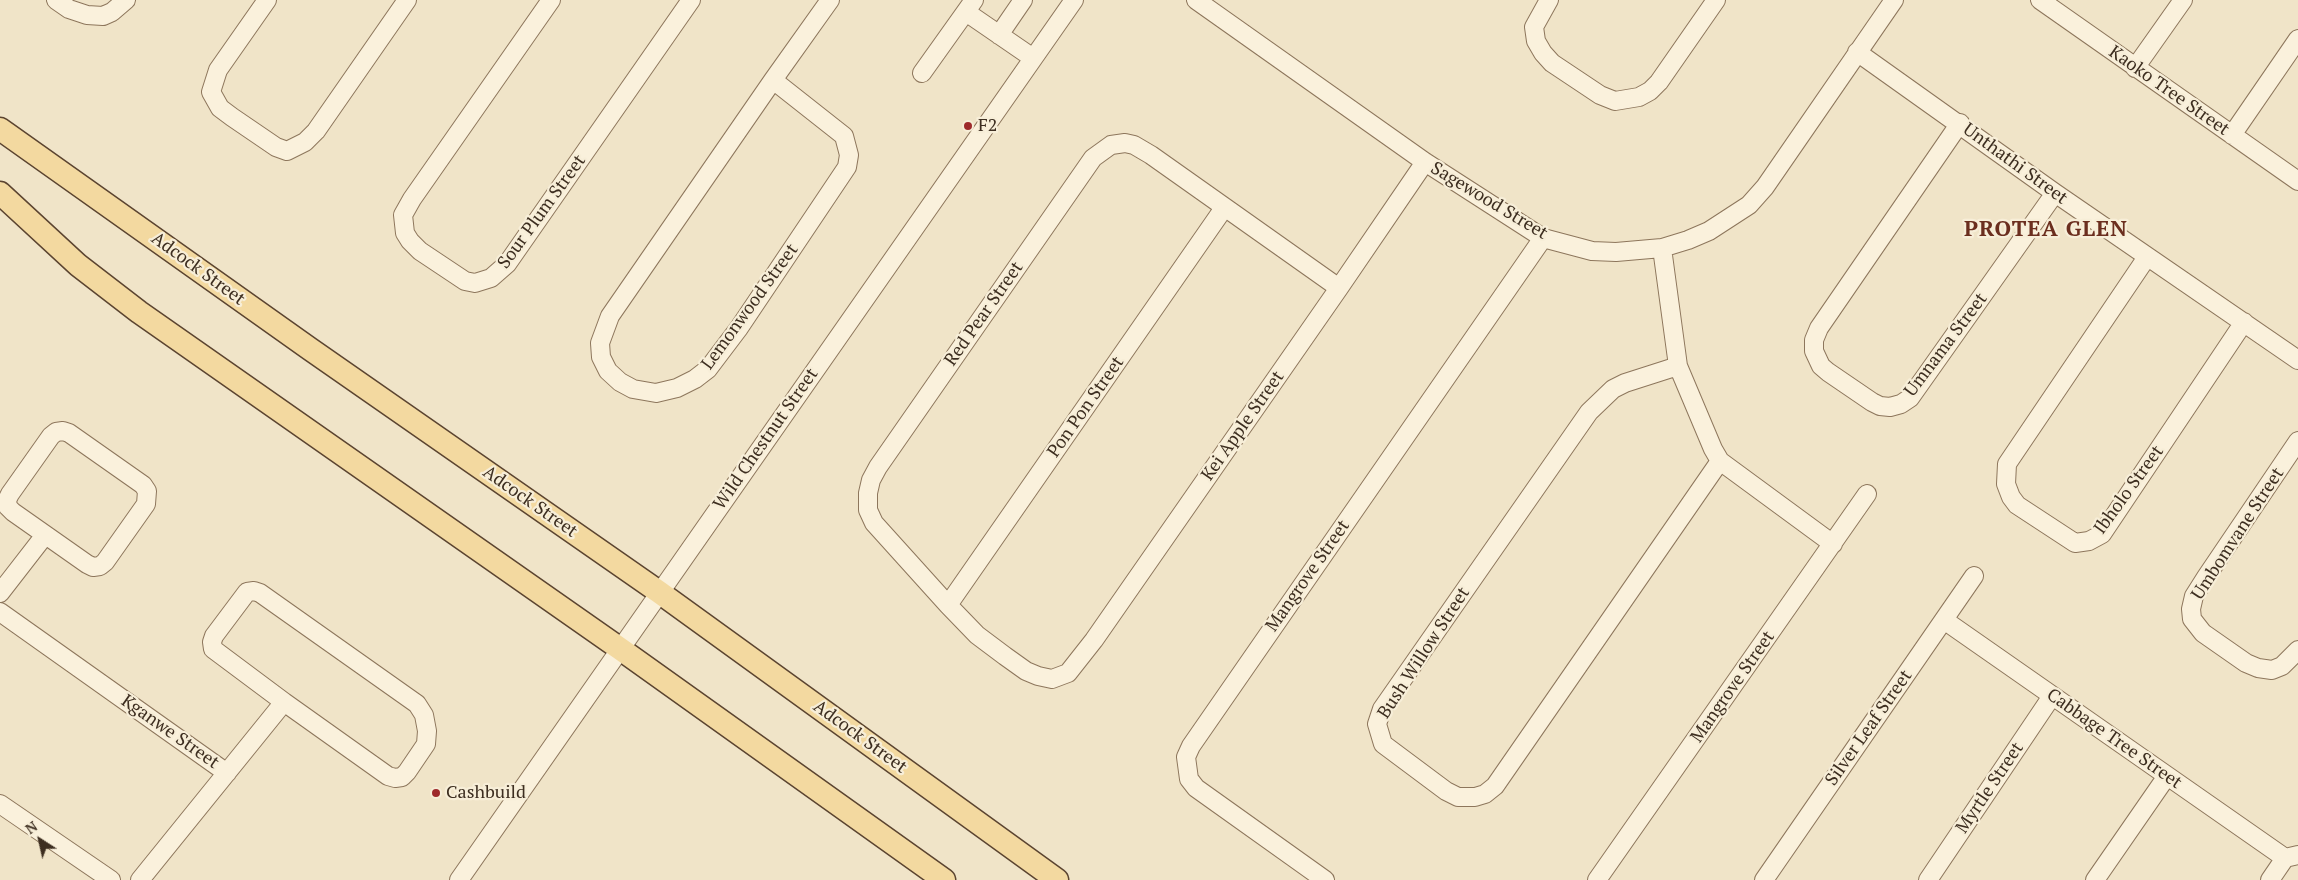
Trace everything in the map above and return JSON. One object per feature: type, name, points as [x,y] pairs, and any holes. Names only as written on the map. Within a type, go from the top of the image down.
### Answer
[{"type":"main road","name":"Adcock Street","points":[[0,129],[310,350],[659,592],[1057,880]]},
{"type":"main road","points":[[0,193],[78,265],[139,312],[619,648],[944,880]]},
{"type":"street","points":[[56,0],[69,9],[87,15],[103,16],[112,12],[126,0]]},
{"type":"street","points":[[267,0],[218,70],[211,92],[220,108],[276,147],[287,150],[295,148],[316,131],[407,0]]},
{"type":"street","name":"Sour Plum Street","points":[[551,0],[412,199],[403,215],[402,224],[410,241],[420,251],[465,281],[475,283],[491,278],[507,264],[691,0]]},
{"type":"street","name":"Lemonwood Street","points":[[773,80],[844,136],[849,155],[847,167],[739,328],[708,369],[695,380],[677,388],[656,393],[633,389],[620,382],[608,371],[601,357],[600,343],[610,316],[773,80],[830,0]]},
{"type":"street","points":[[999,35],[1024,0]]},
{"type":"street","name":"Wild Chestnut Street","points":[[459,880],[619,648],[1074,0]]},
{"type":"street","points":[[1549,0],[1538,16],[1534,27],[1536,40],[1543,54],[1552,63],[1600,95],[1615,101],[1639,97],[1650,91],[1659,82],[1716,0]]},
{"type":"street","name":"Sagewood Street","points":[[1198,1],[1425,162],[1543,238],[1592,251],[1616,252],[1662,248],[1709,231],[1749,205],[1765,188],[1894,0]]},
{"type":"street","name":"Kaoko Tree Street","points":[[2040,0],[2298,181]]},
{"type":"street","points":[[2135,68],[2183,0]]},
{"type":"street","points":[[922,74],[970,6],[999,35],[1033,58]]},
{"type":"street","points":[[2232,135],[2298,39]]},
{"type":"street","name":"Unthathi Street","points":[[1857,52],[1960,123],[2055,193],[2298,360]]},
{"type":"street","name":"Umnama Street","points":[[1960,123],[1819,328],[1814,340],[1814,351],[1821,366],[1828,372],[1880,406],[1890,407],[1901,404],[1910,398],[2055,193]]},
{"type":"street","name":"Red Pear Street","points":[[1052,679],[1026,671],[977,635],[891,543],[874,523],[868,510],[871,480],[889,450],[1093,158],[1100,151],[1111,145],[1125,143],[1134,145],[1339,288]]},
{"type":"street","name":"Kei Apple Street","points":[[1052,679],[1062,676],[1072,669],[1094,640],[1425,162]]},
{"type":"street","name":"Pon Pon Street","points":[[948,605],[1224,208]]},
{"type":"street","name":"Mangrove Street","points":[[1325,880],[1196,788],[1188,779],[1186,757],[1191,746],[1543,238]]},
{"type":"street","points":[[1662,248],[1678,366],[1702,427],[1720,461],[1833,544]]},
{"type":"street","name":"Ibholo Street","points":[[2147,257],[2007,464],[2006,484],[2011,497],[2017,505],[2074,542],[2089,541],[2102,534],[2244,322]]},
{"type":"street","name":"Bush Willow Street","points":[[1678,366],[1625,383],[1613,389],[1589,412],[1382,709],[1377,724],[1383,744],[1431,780],[1458,797],[1475,797],[1485,794],[1495,786],[1720,461]]},
{"type":"street","points":[[63,431],[69,433],[148,491],[146,504],[105,562],[100,566],[93,567],[87,564],[45,535],[12,512],[8,507],[7,500],[51,436],[56,432],[63,431]]},
{"type":"street","name":"Umbomvane Street","points":[[2298,441],[2206,576],[2194,596],[2191,609],[2192,619],[2204,633],[2246,663],[2258,668],[2272,670],[2282,666],[2298,650]]},
{"type":"street","name":"Mangrove Street","points":[[1597,880],[1868,494]]},
{"type":"street","points":[[0,594],[45,535]]},
{"type":"street","name":"Silver Leaf Street","points":[[1764,880],[1974,576]]},
{"type":"street","points":[[254,591],[260,593],[417,704],[424,715],[427,731],[426,744],[402,777],[388,776],[284,702],[217,654],[213,649],[212,642],[214,636],[247,592],[254,591]]},
{"type":"street","name":"Kganwe Street","points":[[0,612],[227,773],[140,880]]},
{"type":"street","name":"Cabbage Tree Street","points":[[1944,620],[2167,776],[2291,856]]},
{"type":"street","name":"Myrtle Street","points":[[1928,880],[2052,696]]},
{"type":"street","points":[[227,773],[284,702]]},
{"type":"street","points":[[2095,880],[2167,776]]},
{"type":"street","points":[[3,812],[111,880]]},
{"type":"street","points":[[2270,880],[2291,856]]},
{"type":"place","name":"F2","points":[[968,126]]},
{"type":"place","name":"Cashbuild","points":[[436,793]]},
{"type":"district","name":"PROTEA GLEN","points":[[2046,230]]}]
